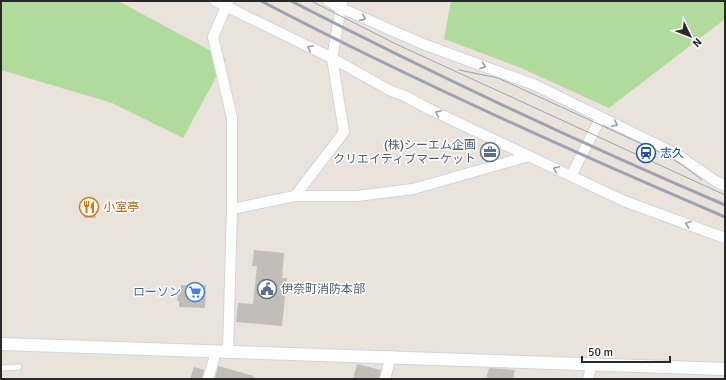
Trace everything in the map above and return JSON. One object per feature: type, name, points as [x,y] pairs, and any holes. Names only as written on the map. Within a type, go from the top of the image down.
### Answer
[{"type":"street","points":[[215,1],[227,4],[332,58],[391,91],[624,201],[725,238]]},
{"type":"street","points":[[328,1],[342,5],[423,44],[535,85],[678,155],[725,186]]},
{"type":"street","points":[[208,379],[222,352],[232,209],[232,118],[213,37],[227,4]]},
{"type":"street","points":[[295,196],[344,132],[332,58],[342,5]]},
{"type":"street","points":[[571,176],[600,117]]},
{"type":"street","points":[[232,209],[295,196],[357,196],[413,189],[529,156]]},
{"type":"street","points":[[1,344],[391,356],[725,369]]},
{"type":"street","points":[[385,379],[391,356]]},
{"type":"street","points":[[588,379],[592,364]]},
{"type":"lane","points":[[1,368],[19,367]]},
{"type":"green space","points":[[1,1],[118,1],[226,59],[183,138],[112,103],[1,70]]},
{"type":"green space","points":[[451,1],[725,1],[725,19],[609,108],[521,68],[444,39]]},
{"type":"building","points":[[485,142],[493,147],[497,158],[487,161]]},
{"type":"building","points":[[85,203],[95,203],[96,218],[84,218]]},
{"type":"building","points":[[254,250],[284,253],[282,278],[287,278],[282,326],[236,322],[238,303],[253,304],[257,266],[252,266]]},
{"type":"building","points":[[181,285],[206,285],[205,308],[179,307],[179,301],[177,301],[178,291],[181,291]]},
{"type":"building","points":[[357,364],[381,370],[379,379],[353,379]]},
{"type":"building","points":[[218,366],[254,376],[253,379],[215,379]]},
{"type":"building","points":[[194,367],[204,370],[202,379],[190,379]]},
{"type":"building","points":[[489,368],[515,370],[513,379],[486,379]]},
{"type":"tram line","points":[[311,1],[398,45],[725,195]]},
{"type":"tram line","points":[[459,70],[498,78],[666,155],[702,180]]},
{"type":"railway","points":[[261,1],[375,59],[491,114],[725,217]]},
{"type":"railway","points":[[291,1],[506,107],[725,205]]},
{"type":"place","name":"(株)シーエム企画 クリエイティブマーケット","points":[[490,152]]},
{"type":"place","name":"志久","points":[[646,153]]},
{"type":"place","name":"小室亭","points":[[89,207]]},
{"type":"place","name":"伊奈町消防本部","points":[[267,289]]},
{"type":"place","name":"ローソン","points":[[195,292]]}]
